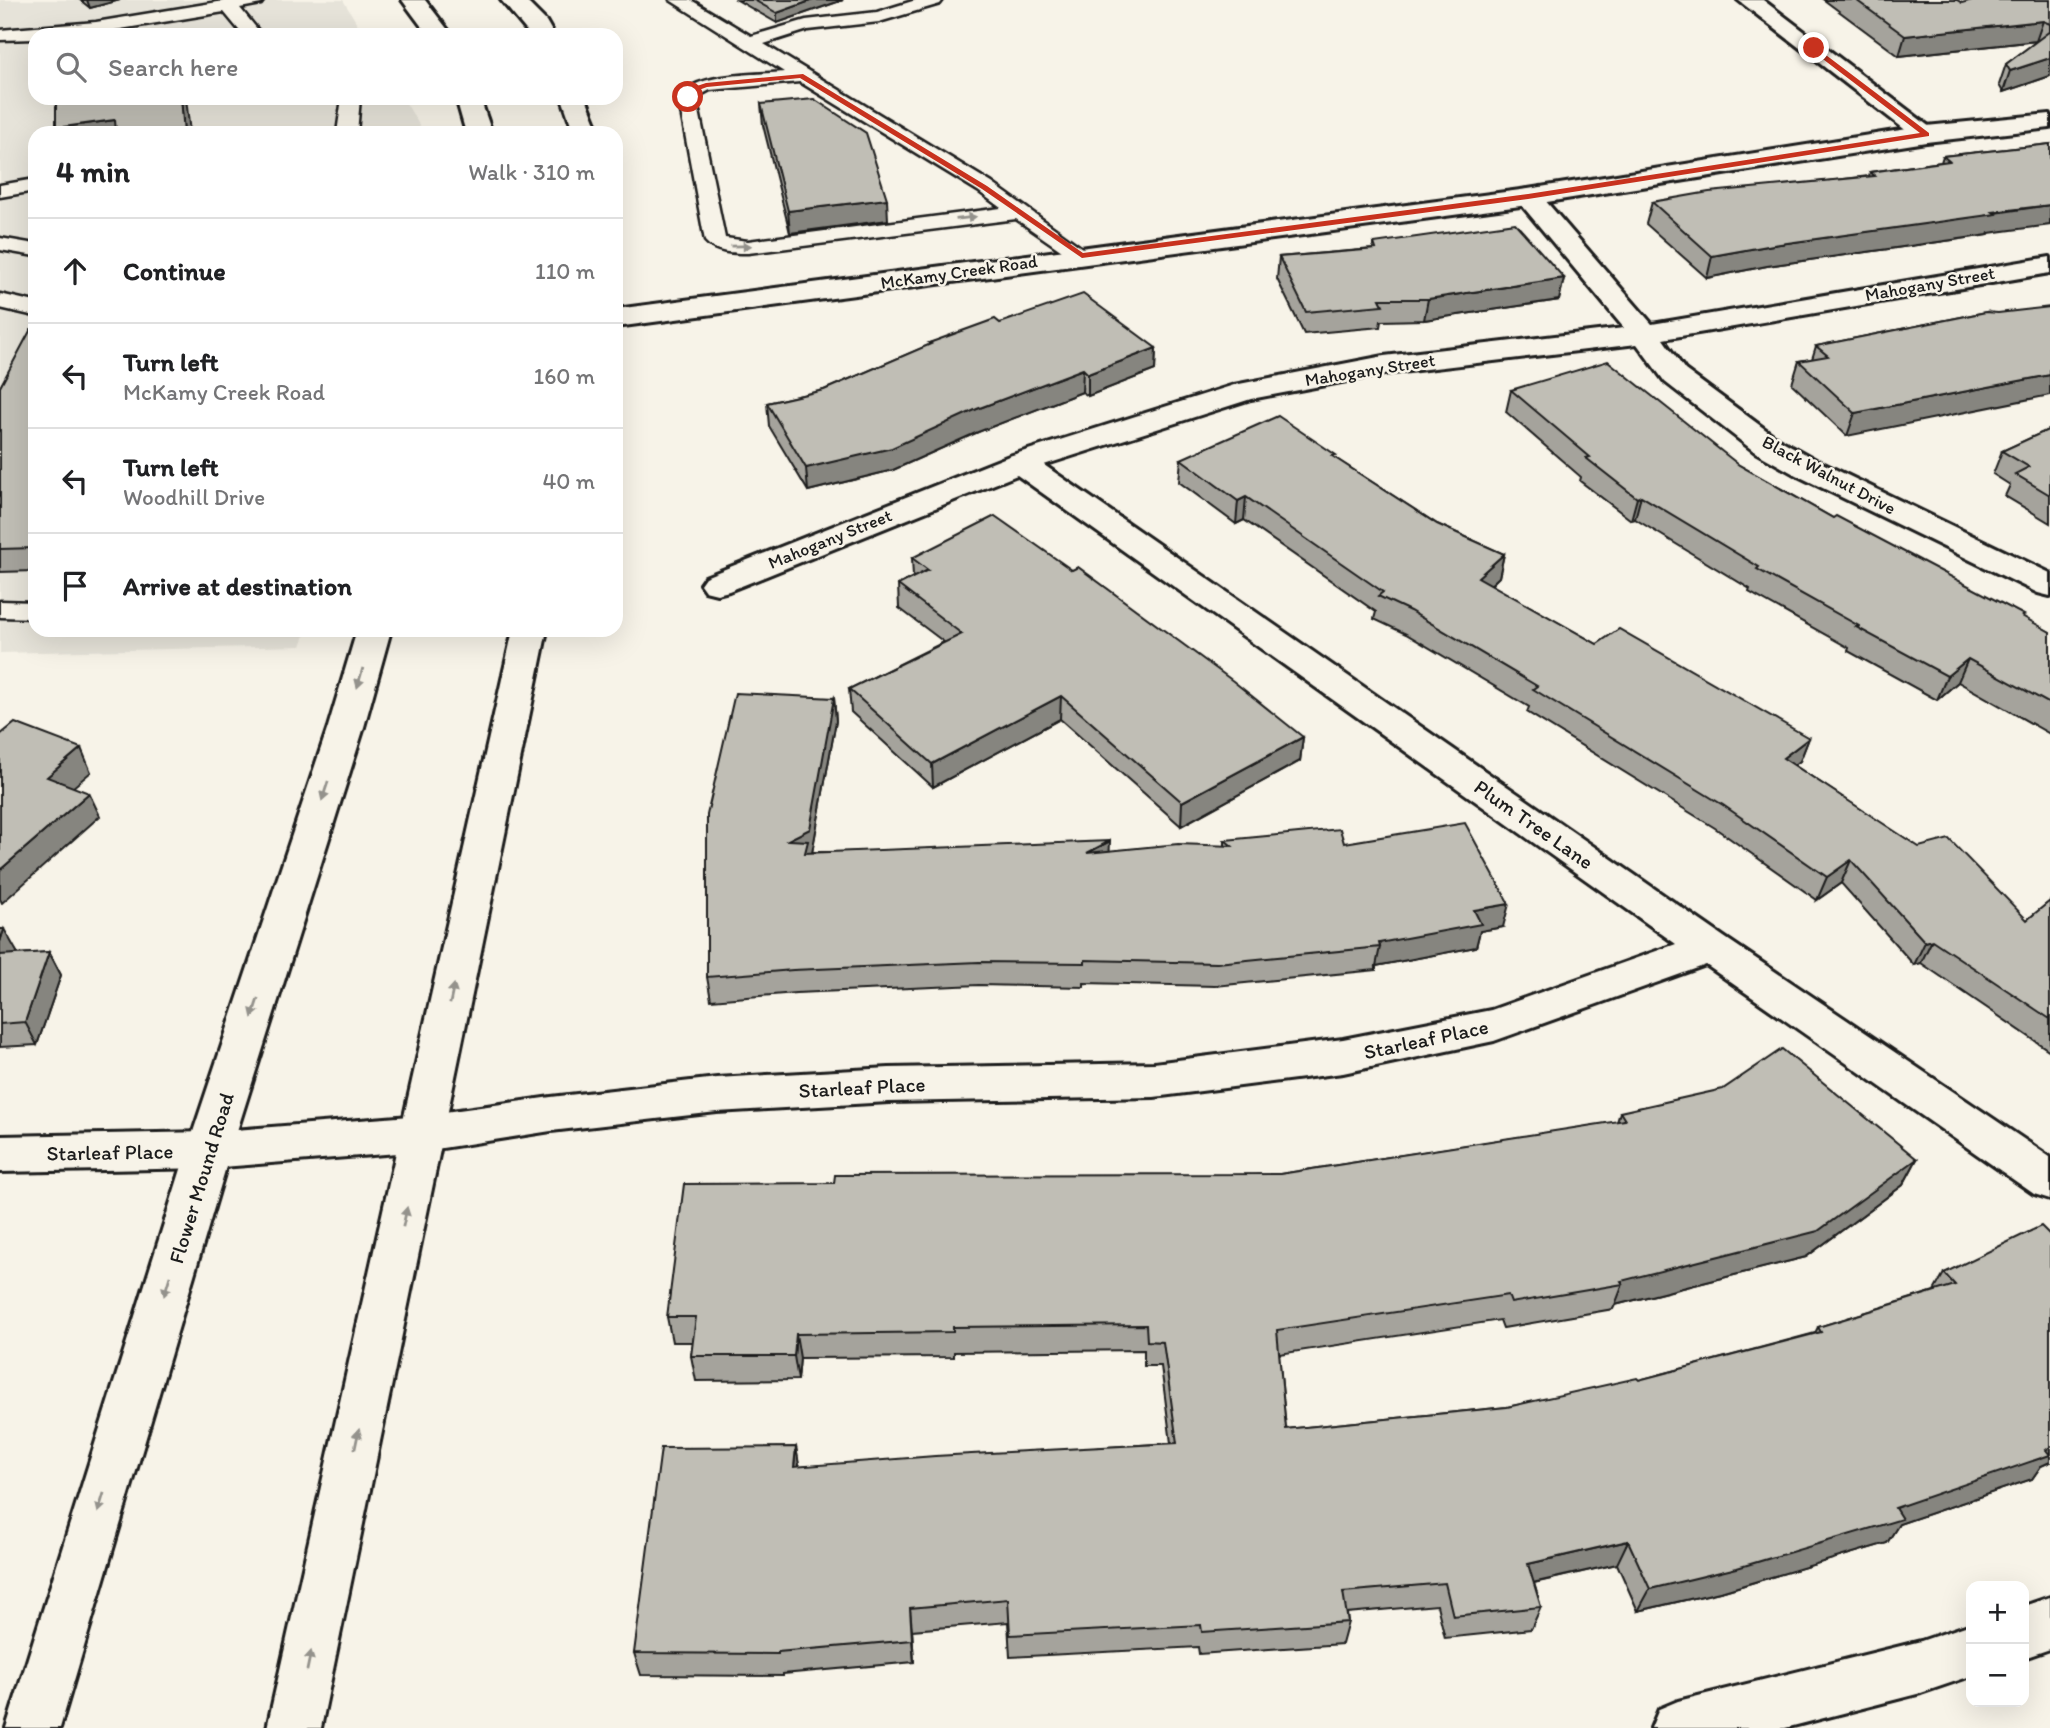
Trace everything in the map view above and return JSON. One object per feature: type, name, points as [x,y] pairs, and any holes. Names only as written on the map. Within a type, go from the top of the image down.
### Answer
[{"type":"street","points":[[413,0],[435,28]]},
{"type":"street","points":[[512,0],[539,28]]},
{"type":"street","points":[[1749,0],[1926,134]]},
{"type":"street","points":[[470,105],[477,126]]},
{"type":"street","points":[[578,105],[586,126]]},
{"type":"street","name":"McKamy Creek Road","points":[[623,317],[1528,197],[1926,134],[2050,121]]},
{"type":"street","name":"Black Walnut Drive","points":[[1528,197],[1646,334],[1675,376],[1766,445],[1807,468],[2050,586]]},
{"type":"street","name":"Mahogany Street","points":[[717,584],[1020,463],[1245,391],[1384,365],[1646,334],[1960,278],[2050,265]]},
{"type":"street","name":"Plum Tree Lane","points":[[1020,463],[1710,948],[2050,1181]]},
{"type":"street","name":"Flower Mound Road","points":[[33,1728],[209,1150],[341,740],[371,637]]},
{"type":"street","points":[[294,1728],[529,637]]},
{"type":"street","name":"Starleaf Place","points":[[0,1154],[209,1150],[423,1133],[551,1114],[717,1095],[889,1085],[1154,1080],[1343,1056],[1494,1025],[1710,948]]},
{"type":"street","points":[[2029,1630],[2050,1623]]},
{"type":"street","points":[[1678,1728],[1921,1667],[1966,1652]]},
{"type":"lane","points":[[80,28],[255,0]]},
{"type":"lane","points":[[679,0],[985,187],[1082,256]]},
{"type":"lane","points":[[843,0],[879,17]]},
{"type":"lane","points":[[749,43],[800,21],[879,17],[934,0]]},
{"type":"lane","points":[[228,6],[247,28]]},
{"type":"lane","points":[[0,35],[28,33]]},
{"type":"lane","points":[[801,76],[706,85],[690,93],[688,101],[715,242],[730,247],[748,247],[1019,212]]},
{"type":"lane","points":[[347,126],[350,105]]},
{"type":"lane","points":[[0,191],[28,186]]},
{"type":"lane","points":[[0,244],[28,249]]},
{"type":"lane","points":[[2,305],[28,308]]},
{"type":"lane","points":[[0,609],[28,610]]},
{"type":"shaded area","points":[[0,0],[343,0],[360,28],[28,28],[28,105],[407,105],[420,126],[28,126],[28,637],[304,637],[301,646],[0,653]]},
{"type":"building","points":[[754,0],[813,0],[777,13]]},
{"type":"building","points":[[1856,0],[1957,0],[1962,3],[1972,0],[2050,0],[2050,24],[2043,21],[1905,36]]},
{"type":"building","points":[[2050,31],[2050,58],[2010,71],[2006,64]]},
{"type":"building","points":[[814,99],[866,133],[887,199],[788,211],[761,104]]},
{"type":"building","points":[[56,105],[182,105],[183,126],[115,126],[115,120],[56,126]]},
{"type":"building","points":[[2050,144],[2050,205],[1712,256],[1652,202],[1709,192],[1875,176],[1870,172],[1949,161],[1943,156]]},
{"type":"building","points":[[1515,223],[1564,278],[1428,299],[1380,299],[1383,305],[1306,312],[1279,257],[1376,249],[1374,243]]},
{"type":"building","points":[[1083,294],[1156,348],[1088,374],[1083,369],[977,409],[892,448],[806,468],[767,403],[824,390],[931,344],[929,343],[995,319],[1000,323]]},
{"type":"building","points":[[2050,307],[2050,375],[1855,413],[1799,361],[1828,356],[1816,346],[1986,312]]},
{"type":"building","points":[[28,335],[28,548],[0,549],[0,387]]},
{"type":"building","points":[[1608,361],[1739,465],[1833,518],[1836,516],[2024,615],[2022,616],[2050,632],[2050,704],[1968,659],[1947,676],[1856,627],[1859,626],[1757,569],[1759,567],[1641,496],[1637,498],[1586,458],[1590,457],[1511,390]]},
{"type":"building","points":[[1278,416],[1336,455],[1332,456],[1437,524],[1504,554],[1478,577],[1597,644],[1619,629],[1809,738],[1783,758],[1919,847],[1949,839],[2027,920],[2050,901],[2050,1019],[1932,940],[1925,942],[1851,860],[1827,877],[1723,805],[1533,689],[1537,686],[1410,611],[1378,596],[1383,592],[1246,497],[1238,501],[1181,459]]},
{"type":"building","points":[[2050,429],[2050,495],[2015,474],[2029,467],[2002,451]]},
{"type":"building","points":[[995,516],[1072,570],[1078,567],[1233,681],[1303,737],[1182,802],[1061,696],[932,764],[849,689],[962,634],[898,585],[928,570],[912,558]]},
{"type":"building","points":[[735,693],[834,698],[810,829],[788,840],[808,841],[805,853],[1110,841],[1087,853],[1178,844],[1232,846],[1225,840],[1340,829],[1344,843],[1465,823],[1509,904],[1474,910],[1481,924],[1379,943],[1380,947],[1217,963],[1085,960],[1085,963],[979,962],[793,970],[707,977],[707,815]]},
{"type":"building","points":[[15,723],[81,748],[47,777],[89,793],[0,870],[0,735]]},
{"type":"building","points":[[49,952],[25,1022],[0,1024],[0,955]]},
{"type":"building","points":[[1782,1049],[1917,1159],[1818,1231],[1621,1281],[1623,1284],[1511,1303],[1508,1295],[1277,1330],[1286,1429],[1507,1407],[1637,1378],[1639,1380],[1821,1332],[1818,1327],[1955,1285],[1944,1273],[2041,1226],[2050,1235],[2050,1447],[2046,1450],[2050,1455],[1895,1508],[1902,1519],[1737,1568],[1650,1589],[1628,1541],[1528,1564],[1541,1607],[1453,1616],[1445,1583],[1343,1592],[1348,1622],[1202,1632],[1201,1625],[1010,1635],[1008,1599],[910,1608],[912,1640],[778,1654],[634,1653],[661,1448],[796,1447],[794,1467],[935,1456],[1177,1443],[1163,1342],[1147,1341],[1146,1325],[953,1327],[953,1332],[796,1334],[794,1356],[691,1356],[696,1317],[667,1317],[684,1184],[834,1183],[835,1175],[1280,1174],[1625,1120],[1620,1112],[1723,1089]]},
{"type":"route","points":[[688,97],[700,86],[801,76],[985,187],[1082,256],[1528,197],[1926,134],[1814,48]]}]
